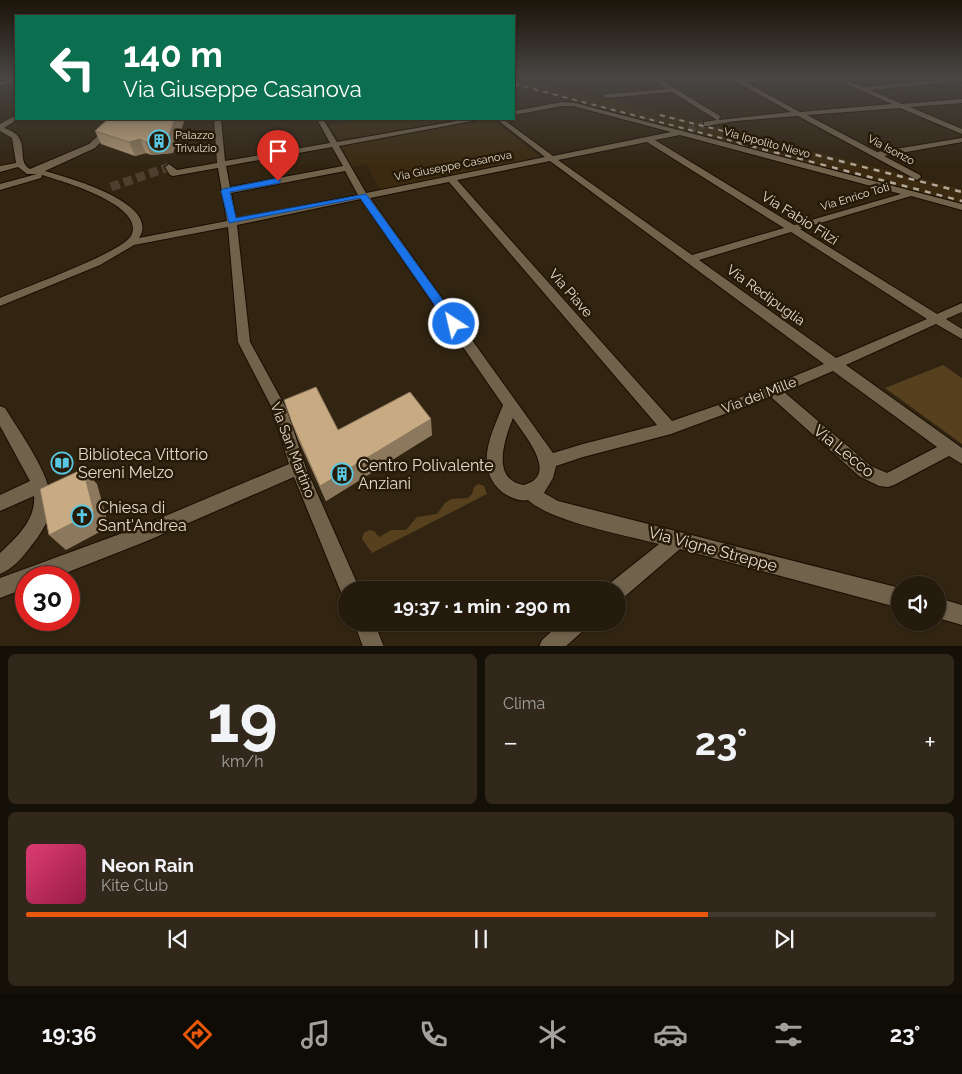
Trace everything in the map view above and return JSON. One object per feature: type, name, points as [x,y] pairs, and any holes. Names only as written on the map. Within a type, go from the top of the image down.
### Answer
[{"type":"street","name":"Via Ippolito Nievo","points":[[515,113],[542,108]]},
{"type":"street","name":"Via Ippolito Nievo","points":[[581,108],[962,207]]},
{"type":"street","points":[[702,108],[717,118]]},
{"type":"street","name":"Via Isonzo","points":[[792,108],[917,177]]},
{"type":"street","points":[[707,124],[729,119],[871,108]]},
{"type":"street","points":[[907,108],[962,132]]},
{"type":"street","points":[[15,118],[0,128],[16,136],[18,141],[17,152],[22,164],[37,172],[80,183],[100,191],[127,209],[135,218],[138,232],[131,243]]},
{"type":"street","points":[[0,187],[92,146],[121,120]]},
{"type":"street","name":"Via San Martino","points":[[217,120],[221,163],[232,221],[244,342],[279,408],[298,468],[346,581]]},
{"type":"street","points":[[321,120],[363,195],[542,447],[549,462],[547,474],[542,482],[530,491]]},
{"type":"street","points":[[169,168],[173,170],[173,173],[221,163],[473,120]]},
{"type":"street","name":"Via Redipuglia","points":[[500,120],[956,452]]},
{"type":"street","name":"Via Giuseppe Casanova","points":[[0,302],[74,274],[131,243],[232,221],[678,133]]},
{"type":"street","name":"Via Fabio Filzi","points":[[650,140],[962,335]]},
{"type":"street","points":[[875,155],[962,140]]},
{"type":"street","points":[[0,169],[22,164]]},
{"type":"street","points":[[226,191],[347,168]]},
{"type":"street","name":"Via Piave","points":[[450,178],[669,428]]},
{"type":"street","points":[[100,191],[112,187]]},
{"type":"street","name":"Via Enrico Toti","points":[[691,259],[912,193]]},
{"type":"street","name":"Via dei Mille","points":[[549,462],[578,452],[669,428],[772,390],[836,365],[962,307]]},
{"type":"street","name":"Via Lecco","points":[[772,390],[865,472],[879,479],[892,479],[956,452]]},
{"type":"street","name":"Via Vigne Streppe","points":[[511,404],[495,450],[494,463],[499,476],[512,489],[521,493],[530,491],[540,500],[555,508],[891,596]]},
{"type":"street","points":[[0,412],[39,485],[43,502],[40,516],[27,536],[0,565]]},
{"type":"street","points":[[0,588],[141,535],[298,468]]},
{"type":"street","points":[[0,503],[39,485]]},
{"type":"street","points":[[626,582],[678,539]]},
{"type":"street","points":[[946,610],[962,615]]},
{"type":"street","points":[[368,631],[374,646]]},
{"type":"street","points":[[548,646],[567,631]]},
{"type":"shaded area","points":[[601,108],[642,108],[962,189],[962,204]]},
{"type":"shaded area","points":[[362,120],[443,120],[445,122],[340,140],[329,125]]},
{"type":"shaded area","points":[[492,120],[542,158],[381,191],[366,164],[351,167],[341,145]]},
{"type":"shaded area","points":[[943,365],[962,378],[962,444],[885,388]]},
{"type":"shaded area","points":[[478,484],[484,486],[487,494],[372,553],[362,539],[364,533],[369,530],[374,531],[379,537],[391,530],[406,530],[417,517],[437,514],[445,503],[451,499],[468,498],[472,494],[474,487]]},
{"type":"building","points":[[107,120],[175,120],[167,140],[145,142],[140,139],[129,142],[95,131]]},
{"type":"building","name":"Centro Polivalente Anziani","points":[[316,387],[338,430],[410,392],[431,419],[320,486],[292,423],[284,400]]},
{"type":"building","points":[[83,469],[94,512],[49,535],[40,489]]},
{"type":"tunnel","points":[[678,133],[707,124]]},
{"type":"tunnel","points":[[111,187],[169,167]]},
{"type":"railway","points":[[607,108],[744,144]]},
{"type":"railway","points":[[660,115],[774,144]]},
{"type":"railway","points":[[739,143],[962,201]]},
{"type":"railway","points":[[769,143],[962,192]]},
{"type":"place","name":"Palazzo Trivulzio","points":[[159,141]]},
{"type":"place","name":"Biblioteca Vittorio Sereni Melzo","points":[[62,463]]},
{"type":"place","name":"Centro Polivalente Anziani","points":[[342,474]]},
{"type":"place","name":"Chiesa di Sant'Andrea","points":[[82,516]]},
{"type":"route","points":[[278,181],[226,191],[232,221],[363,195],[454,324]]}]
